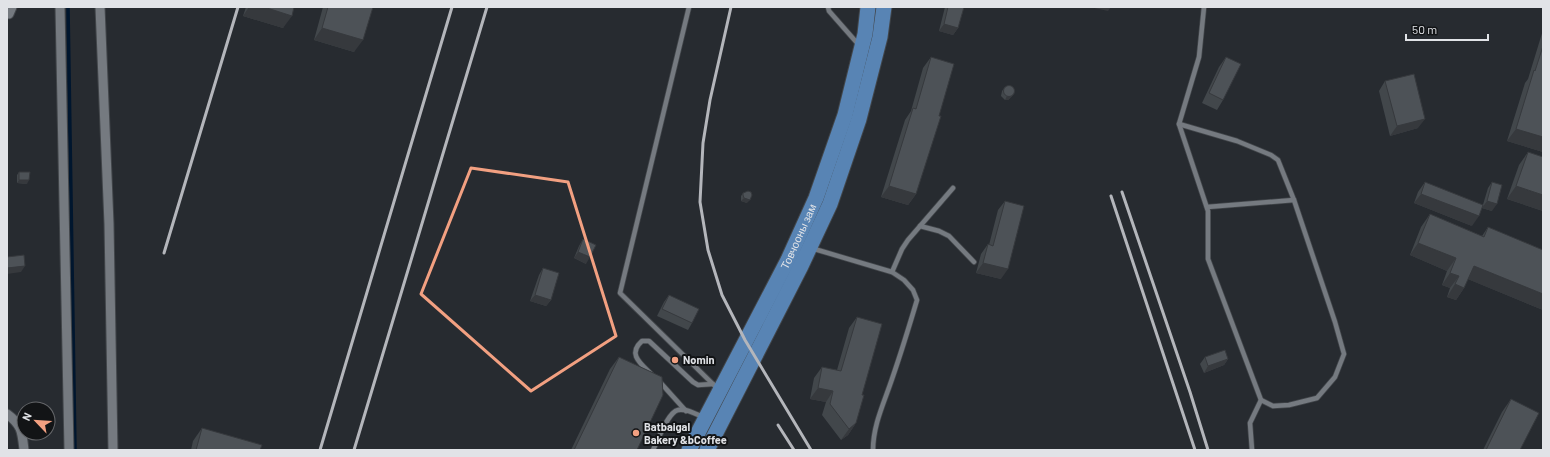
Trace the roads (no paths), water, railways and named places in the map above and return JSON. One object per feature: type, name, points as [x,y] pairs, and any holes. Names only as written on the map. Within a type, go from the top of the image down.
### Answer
[{"type":"highway","name":"Товчооны зам","points":[[689,450],[705,418],[716,387],[788,260],[816,198],[845,115],[865,34],[868,7]]},
{"type":"highway","name":"Товчооны зам","points":[[707,450],[830,204],[859,119],[880,37],[884,7]]},
{"type":"street","points":[[60,7],[69,450]]},
{"type":"street","points":[[100,7],[109,224],[113,450]]},
{"type":"street","points":[[7,414],[22,430],[24,450]]},
{"type":"lane","points":[[689,7],[620,293],[716,387]]},
{"type":"lane","points":[[828,7],[829,11],[862,48]]},
{"type":"lane","points":[[1179,124],[1238,142],[1271,155],[1278,160],[1281,165],[1335,322],[1344,354],[1335,377],[1317,398],[1289,406],[1273,406],[1261,400],[1208,259],[1207,206],[1179,124],[1199,57],[1204,7]]},
{"type":"lane","points":[[892,272],[902,249],[953,188]]},
{"type":"lane","points":[[1207,206],[1294,200]]},
{"type":"lane","points":[[920,226],[939,231],[949,236],[974,262]]},
{"type":"lane","points":[[809,248],[892,272],[904,280],[913,290],[917,300],[901,352],[877,419],[873,450]]},
{"type":"lane","points":[[686,410],[636,357],[635,352],[638,344],[642,341],[649,341],[693,382],[698,385],[716,387]]},
{"type":"lane","points":[[1252,450],[1250,423],[1261,400]]},
{"type":"lane","points":[[653,450],[671,414],[678,410],[686,410],[705,418]]},
{"type":"waterway","points":[[68,7],[75,450]]},
{"type":"railway","points":[[164,253],[238,7]]},
{"type":"railway","points":[[320,450],[452,7]]},
{"type":"railway","points":[[354,450],[487,7]]},
{"type":"railway","points":[[731,7],[710,100],[703,143],[700,202],[708,250],[722,295],[745,340],[811,450]]},
{"type":"railway","points":[[1122,192],[1190,392],[1208,450]]},
{"type":"railway","points":[[1111,196],[1195,450]]},
{"type":"railway","points":[[778,425],[794,450]]},
{"type":"place","name":"Nomin","points":[[675,360]]},
{"type":"place","name":"Batbaigal Bakery &bCoffee","points":[[636,433]]}]
